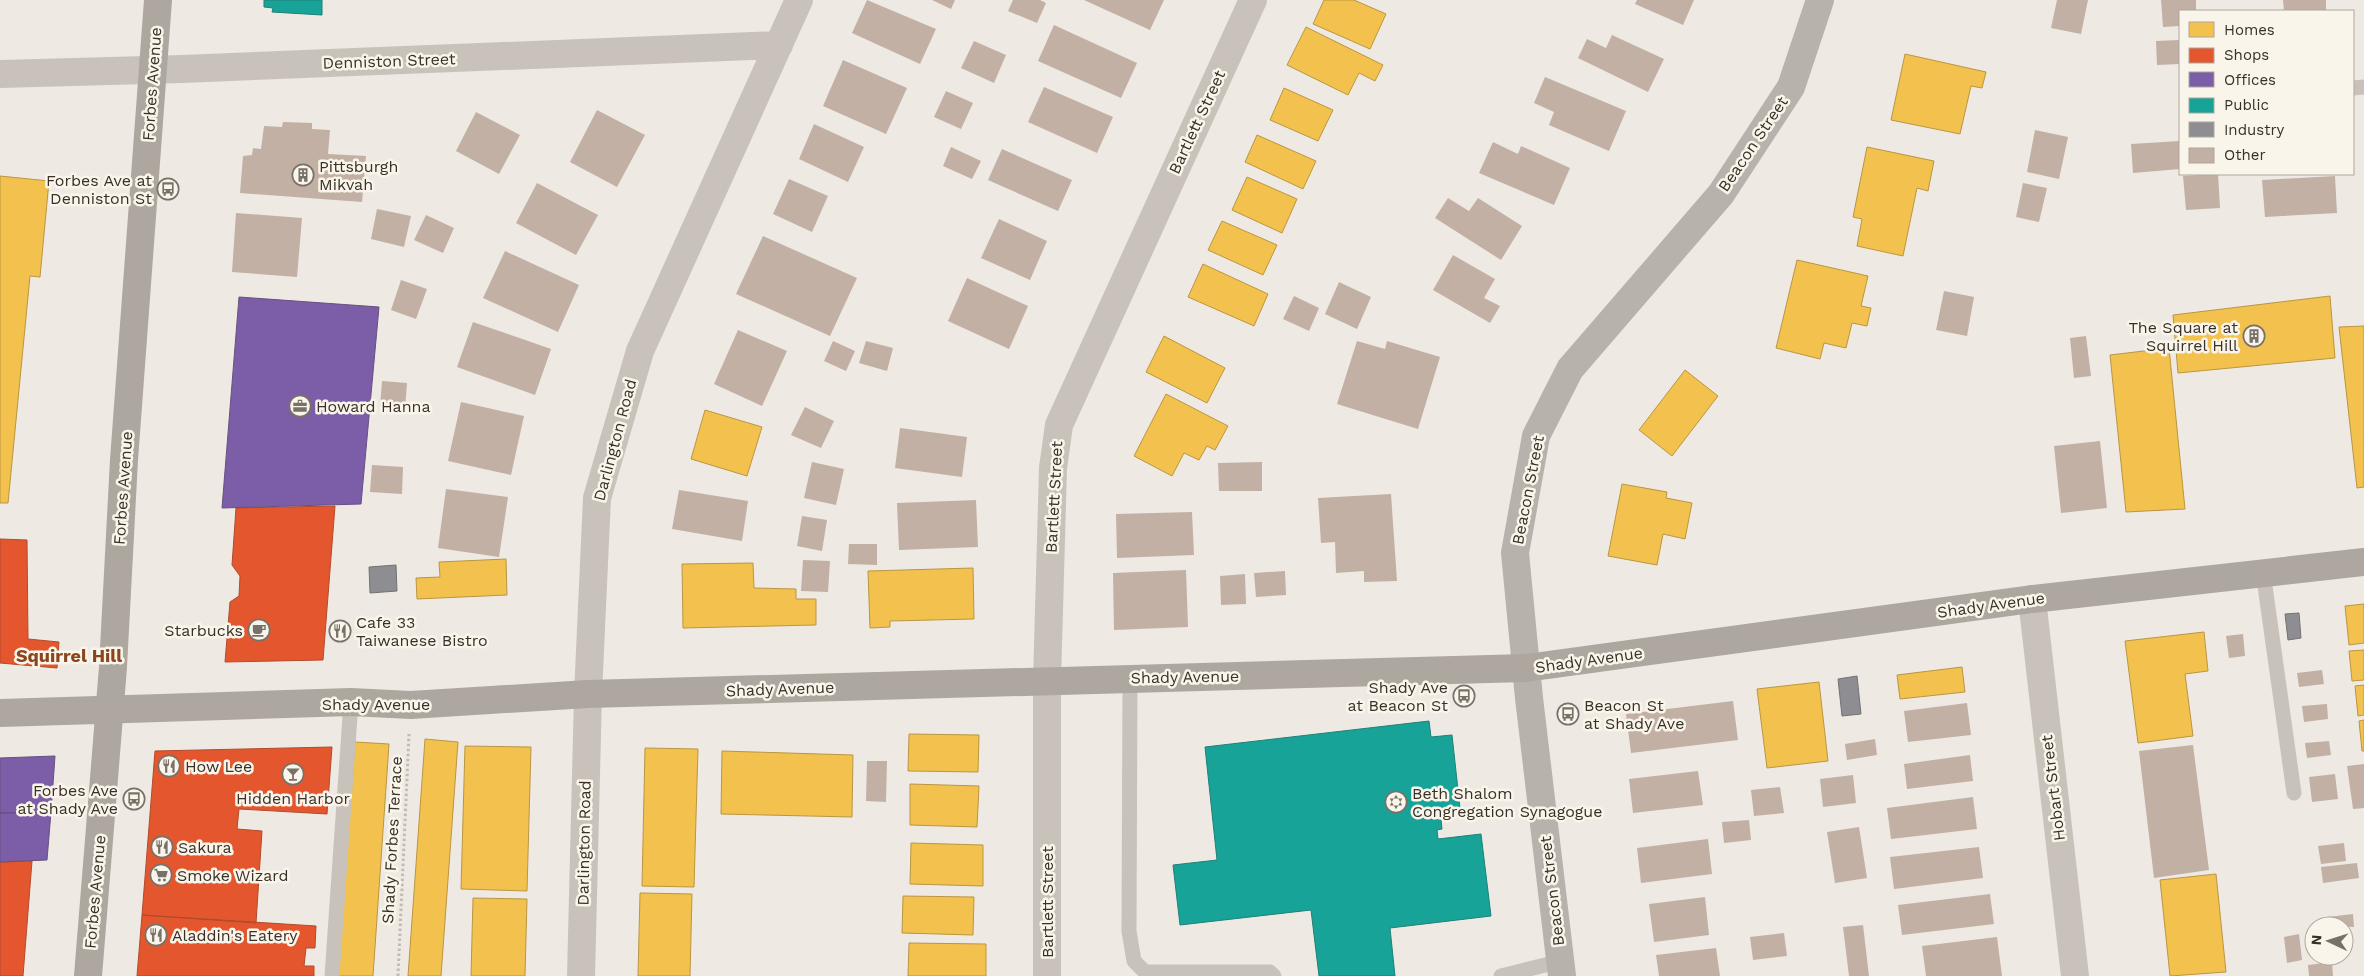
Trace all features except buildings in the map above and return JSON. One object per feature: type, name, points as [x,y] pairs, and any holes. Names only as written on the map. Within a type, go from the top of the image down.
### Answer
[{"type":"main road","name":"Forbes Avenue","points":[[88,976],[110,711],[124,460],[158,0]]},
{"type":"main road","name":"Beacon Street","points":[[1562,969],[1526,668],[1515,553],[1536,436],[1570,369],[1721,194],[1791,87],[1820,0]]},
{"type":"main road","name":"Shady Avenue","points":[[0,714],[351,702],[411,705],[588,694],[1526,668],[2032,599],[2364,562]]},
{"type":"street","name":"Darlington Road","points":[[581,976],[588,694],[597,498],[640,351],[799,0]]},
{"type":"street","name":"Bartlett Street","points":[[1047,976],[1047,681],[1053,468],[1059,424],[1253,0]]},
{"type":"street","name":"Denniston Street","points":[[0,74],[154,70],[779,45]]},
{"type":"street","name":"Hobart Street","points":[[2032,599],[2075,976]]},
{"type":"lane","points":[[2263,572],[2294,793]]},
{"type":"lane","points":[[1130,678],[1129,931],[1134,961],[1145,972],[1270,972],[1274,976]]},
{"type":"lane","points":[[332,976],[351,702]]},
{"type":"lane","points":[[1501,976],[1562,969]]},
{"type":"path","name":"Shady Forbes Terrace","points":[[398,976],[411,705]]},
{"type":"place","name":"Pittsburgh Mikvah","points":[[303,175]]},
{"type":"place","name":"Forbes Ave at Denniston St","points":[[168,189]]},
{"type":"place","name":"The Square at Squirrel Hill","points":[[2254,336]]},
{"type":"place","name":"Howard Hanna","points":[[300,406]]},
{"type":"place","name":"Starbucks","points":[[259,630]]},
{"type":"place","name":"Cafe 33 Taiwanese Bistro","points":[[340,631]]},
{"type":"place","name":"Shady Ave at Beacon St","points":[[1464,696]]},
{"type":"place","name":"Beacon St at Shady Ave","points":[[1568,714]]},
{"type":"place","name":"How Lee","points":[[169,766]]},
{"type":"place","name":"Hidden Harbor","points":[[293,774]]},
{"type":"place","name":"Forbes Ave at Shady Ave","points":[[134,799]]},
{"type":"place","name":"Beth Shalom Congregation Synagogue","points":[[1396,802]]},
{"type":"place","name":"Sakura","points":[[162,847]]},
{"type":"place","name":"Smoke Wizard","points":[[161,875]]},
{"type":"place","name":"Aladdin's Eatery","points":[[156,935]]},
{"type":"district","name":"Squirrel Hill","points":[[69,655]]}]
